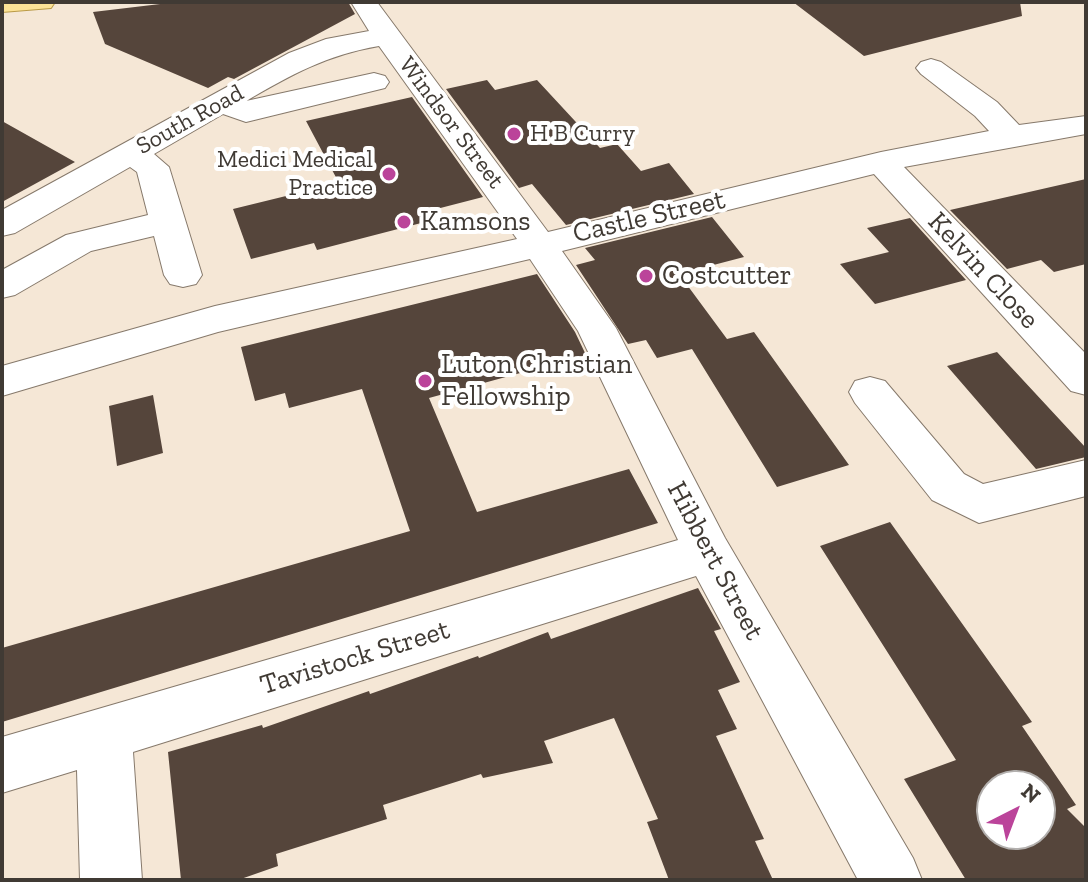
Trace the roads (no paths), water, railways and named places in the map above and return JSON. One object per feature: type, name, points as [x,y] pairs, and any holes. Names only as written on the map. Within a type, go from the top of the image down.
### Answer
[{"type":"main road","points":[[2,4],[39,2]]},
{"type":"street","name":"Windsor Street","points":[[364,2],[525,225]]},
{"type":"street","name":"South Road","points":[[2,225],[299,59],[336,45],[386,36]]},
{"type":"street","points":[[931,68],[986,109],[1011,136]]},
{"type":"street","points":[[222,102],[246,113],[374,82]]},
{"type":"street","name":"Castle Street","points":[[2,381],[215,319],[409,277],[525,225],[1086,125]]},
{"type":"street","points":[[130,153],[152,167],[183,275]]},
{"type":"street","name":"Kelvin Close","points":[[881,162],[1086,380]]},
{"type":"street","points":[[2,286],[79,243],[167,222]]},
{"type":"street","name":"Hibbert Street","points":[[525,225],[596,328],[708,552],[891,880]]},
{"type":"street","points":[[870,392],[948,487],[979,504],[1086,478]]},
{"type":"street","name":"Tavistock Street","points":[[2,765],[708,552]]},
{"type":"street","points":[[104,734],[111,880]]},
{"type":"place","name":"H B Curry","points":[[514,134]]},
{"type":"place","name":"Medici Medical Practice","points":[[389,174]]},
{"type":"place","name":"Kamsons","points":[[404,222]]},
{"type":"place","name":"Costcutter","points":[[646,276]]},
{"type":"place","name":"Luton Christian Fellowship","points":[[425,381]]}]
